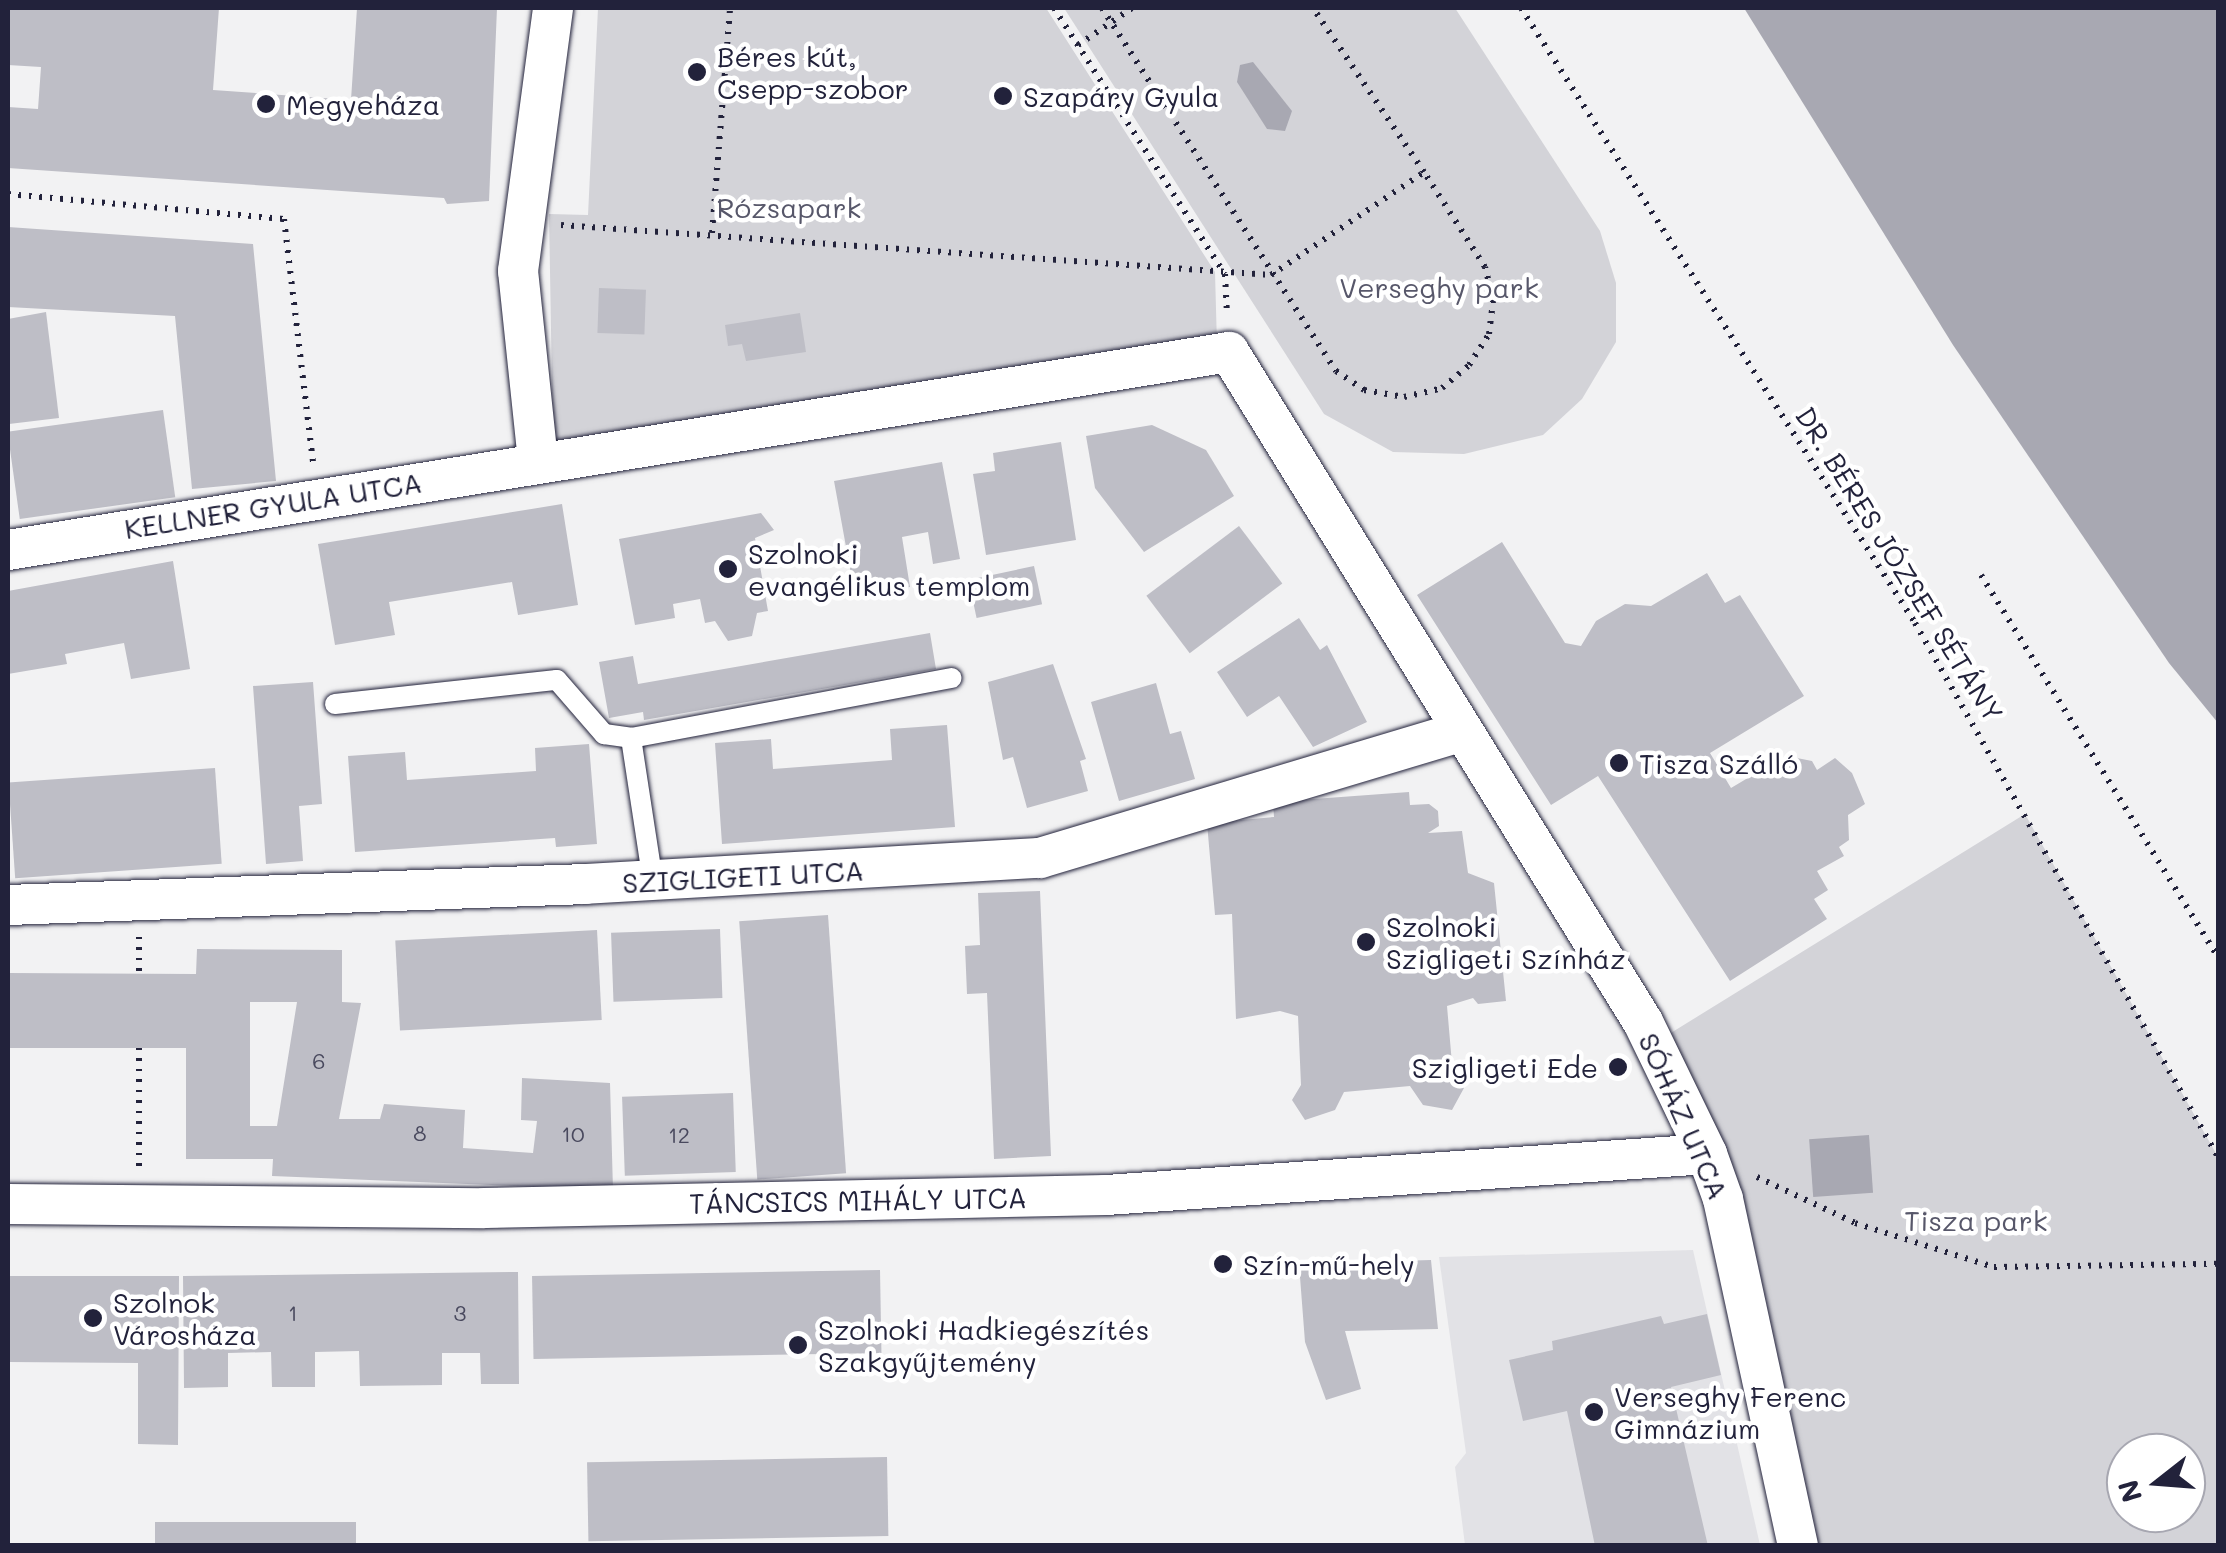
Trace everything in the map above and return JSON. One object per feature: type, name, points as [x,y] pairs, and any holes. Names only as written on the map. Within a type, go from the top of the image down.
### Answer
[{"type":"street","points":[[554,8],[518,272],[538,461],[1229,352],[1460,732]]},
{"type":"street","name":"KELLNER GYULA UTCA","points":[[8,550],[538,461]]},
{"type":"street","name":"SZIGLIGETI UTCA","points":[[8,905],[654,880],[1040,858],[1460,732]]},
{"type":"street","name":"SÓHÁZ UTCA","points":[[1460,732],[1643,1022],[1707,1154],[1723,1199],[1798,1546]]},
{"type":"street","name":"TÁNCSICS MIHÁLY UTCA","points":[[8,1204],[484,1208],[1106,1195],[1707,1154]]},
{"type":"lane","points":[[335,704],[557,680],[604,734],[631,738],[950,678]]},
{"type":"lane","points":[[631,738],[654,880]]},
{"type":"path","points":[[712,233],[730,8]]},
{"type":"path","points":[[1054,8],[1225,274],[1229,352]]},
{"type":"path","points":[[1102,8],[1270,275],[1336,371],[1364,390],[1404,397],[1442,388],[1469,365],[1489,334],[1492,299],[1485,266],[1313,8]]},
{"type":"path","points":[[1078,45],[1132,8]]},
{"type":"path","name":"DR. BÉRES JÓZSEF SÉTÁNY","points":[[1521,8],[1916,623],[2218,1157]]},
{"type":"path","points":[[525,223],[712,233],[1270,275],[1424,172]]},
{"type":"path","points":[[8,194],[284,218],[317,497]]},
{"type":"path","points":[[1982,574],[2218,957]]},
{"type":"path","points":[[139,1048],[139,1205]]},
{"type":"path","points":[[1707,1154],[1855,1223],[1994,1267],[2218,1264]]},
{"type":"shaded area","points":[[1744,8],[2218,8],[2218,723],[2169,663],[1953,345]]},
{"type":"shaded area","points":[[1253,62],[1292,111],[1285,131],[1267,129],[1237,82],[1240,65]]},
{"type":"shaded area","points":[[1869,1135],[1873,1193],[1813,1197],[1809,1139]]},
{"type":"shaded area","name":"Verseghy Ferenc Gimnázium","points":[[1693,1250],[1760,1545],[1465,1545],[1455,1467],[1466,1453],[1439,1257]]},
{"type":"green space","name":"Rózsapark","points":[[598,8],[1046,8],[1215,272],[1217,345],[553,444],[549,214],[588,215]]},
{"type":"green space","name":"Verseghy park","points":[[1064,8],[1455,8],[1600,231],[1616,283],[1616,342],[1582,399],[1543,435],[1464,454],[1393,452],[1324,414]]},
{"type":"green space","name":"Tisza park","points":[[2025,814],[2218,1157],[2218,1545],[1798,1545],[1723,1199],[1653,1044]]},
{"type":"building","name":"Megyeháza","points":[[8,8],[219,8],[213,90],[351,100],[357,8],[497,8],[489,201],[447,204],[444,198],[8,168],[8,107],[38,109],[41,67],[8,65]]},
{"type":"building","points":[[8,227],[253,244],[276,481],[192,489],[175,316],[8,307]]},
{"type":"building","points":[[599,288],[646,290],[644,335],[597,333]]},
{"type":"building","points":[[46,312],[59,418],[9,424],[8,319]]},
{"type":"building","points":[[800,313],[806,352],[746,361],[742,344],[728,346],[725,325]]},
{"type":"building","points":[[163,410],[175,497],[20,519],[8,432]]},
{"type":"building","points":[[1152,425],[1206,450],[1234,496],[1144,552],[1095,488],[1086,436]]},
{"type":"building","points":[[1061,442],[1076,540],[986,555],[973,474],[995,471],[993,453]]},
{"type":"building","points":[[942,462],[960,559],[933,564],[928,532],[902,537],[910,587],[855,596],[834,481]]},
{"type":"building","points":[[562,504],[578,605],[518,615],[512,582],[389,602],[395,635],[335,645],[318,544]]},
{"type":"building","points":[[761,513],[774,530],[755,538],[768,611],[757,613],[752,636],[728,641],[715,621],[705,623],[700,599],[673,604],[675,618],[635,625],[619,539]]},
{"type":"building","points":[[1239,526],[1282,584],[1190,653],[1146,596]]},
{"type":"building","name":"Tisza Szálló","points":[[1502,542],[1565,643],[1581,646],[1596,621],[1625,604],[1651,606],[1707,573],[1725,603],[1740,595],[1804,696],[1710,753],[1731,788],[1783,757],[1786,764],[1797,758],[1812,761],[1817,770],[1835,758],[1852,773],[1865,804],[1848,815],[1849,840],[1839,847],[1844,856],[1817,871],[1828,890],[1814,899],[1827,919],[1730,981],[1598,776],[1551,805],[1417,595]]},
{"type":"building","points":[[173,561],[190,669],[131,679],[124,643],[65,654],[67,664],[8,674],[8,591]]},
{"type":"building","points":[[1034,566],[1042,604],[977,618],[968,580]]},
{"type":"building","points":[[1299,618],[1320,650],[1327,645],[1367,722],[1313,747],[1279,696],[1247,717],[1217,672]]},
{"type":"building","points":[[930,633],[936,669],[644,720],[643,712],[609,718],[599,662],[633,656],[638,684]]},
{"type":"building","points":[[1053,664],[1086,759],[1080,761],[1088,791],[1027,808],[1013,757],[1003,760],[988,682]]},
{"type":"building","points":[[313,682],[322,804],[299,806],[303,861],[266,864],[253,686]]},
{"type":"building","points":[[1156,683],[1170,734],[1181,731],[1195,779],[1119,801],[1091,702]]},
{"type":"building","points":[[947,725],[955,827],[722,844],[715,743],[771,739],[773,769],[892,760],[890,729]]},
{"type":"building","points":[[589,744],[597,844],[556,847],[555,838],[355,852],[348,756],[405,752],[407,780],[536,771],[535,748]]},
{"type":"building","points":[[215,768],[222,864],[15,878],[9,782]]},
{"type":"building","name":"Szolnoki Szigligeti Színház","points":[[1409,792],[1410,805],[1429,804],[1438,811],[1439,826],[1428,833],[1462,831],[1468,873],[1494,883],[1506,1001],[1478,1004],[1473,998],[1447,1006],[1453,1075],[1464,1088],[1452,1110],[1423,1105],[1410,1086],[1344,1092],[1335,1110],[1305,1120],[1292,1100],[1301,1085],[1298,1016],[1280,1011],[1236,1019],[1232,914],[1215,915],[1207,823],[1274,817],[1273,802]]},
{"type":"building","points":[[1040,891],[1051,1156],[994,1159],[987,993],[967,994],[965,946],[980,945],[978,893]]},
{"type":"building","points":[[828,915],[846,1173],[757,1180],[739,921]]},
{"type":"building","points":[[720,929],[722,998],[613,1002],[611,933]]},
{"type":"building","points":[[597,930],[602,1020],[400,1030],[395,941]]},
{"type":"building","points":[[197,949],[342,950],[342,1002],[361,1003],[339,1119],[380,1119],[384,1104],[465,1110],[463,1148],[533,1153],[537,1121],[521,1120],[522,1078],[610,1083],[613,1190],[272,1176],[273,1159],[186,1159],[186,1048],[8,1048],[8,973],[196,974]],"holes":[[[250,1002],[297,1002],[277,1126],[250,1126]]]},
{"type":"building","points":[[733,1093],[736,1172],[625,1176],[622,1097]]},
{"type":"building","points":[[1431,1260],[1438,1329],[1345,1331],[1361,1389],[1326,1400],[1305,1342],[1299,1264]]},
{"type":"building","points":[[880,1270],[881,1353],[534,1359],[532,1276]]},
{"type":"building","points":[[518,1272],[519,1384],[481,1384],[480,1353],[442,1353],[442,1385],[360,1386],[359,1351],[315,1352],[315,1387],[272,1387],[271,1352],[228,1353],[228,1387],[184,1388],[183,1276]]},
{"type":"building","name":"Szolnok Városháza","points":[[8,1276],[179,1276],[178,1445],[138,1444],[138,1363],[8,1362]]},
{"type":"building","points":[[1707,1314],[1721,1375],[1671,1387],[1708,1546],[1595,1546],[1567,1411],[1523,1421],[1509,1360],[1553,1350],[1552,1341],[1661,1316],[1664,1324]]},
{"type":"building","points":[[887,1457],[888,1536],[588,1541],[587,1462]]},
{"type":"building","points":[[155,1522],[356,1522],[356,1546],[155,1546]]},
{"type":"place","name":"Béres kút, Csepp-szobor","points":[[697,72]]},
{"type":"place","name":"Szapáry Gyula","points":[[1003,96]]},
{"type":"place","name":"Megyeháza","points":[[266,104]]},
{"type":"place","name":"Szolnoki evangélikus templom","points":[[728,569]]},
{"type":"place","name":"Tisza Szálló","points":[[1619,763]]},
{"type":"place","name":"Szolnoki Szigligeti Színház","points":[[1366,942]]},
{"type":"place","name":"Szigligeti Ede","points":[[1618,1067]]},
{"type":"place","name":"Szín-mű-hely","points":[[1223,1264]]},
{"type":"place","name":"Szolnok Városháza","points":[[93,1318]]},
{"type":"place","name":"Szolnoki Hadkiegészítés Szakgyűjtemény","points":[[798,1345]]},
{"type":"place","name":"Verseghy Ferenc Gimnázium","points":[[1594,1412]]}]
